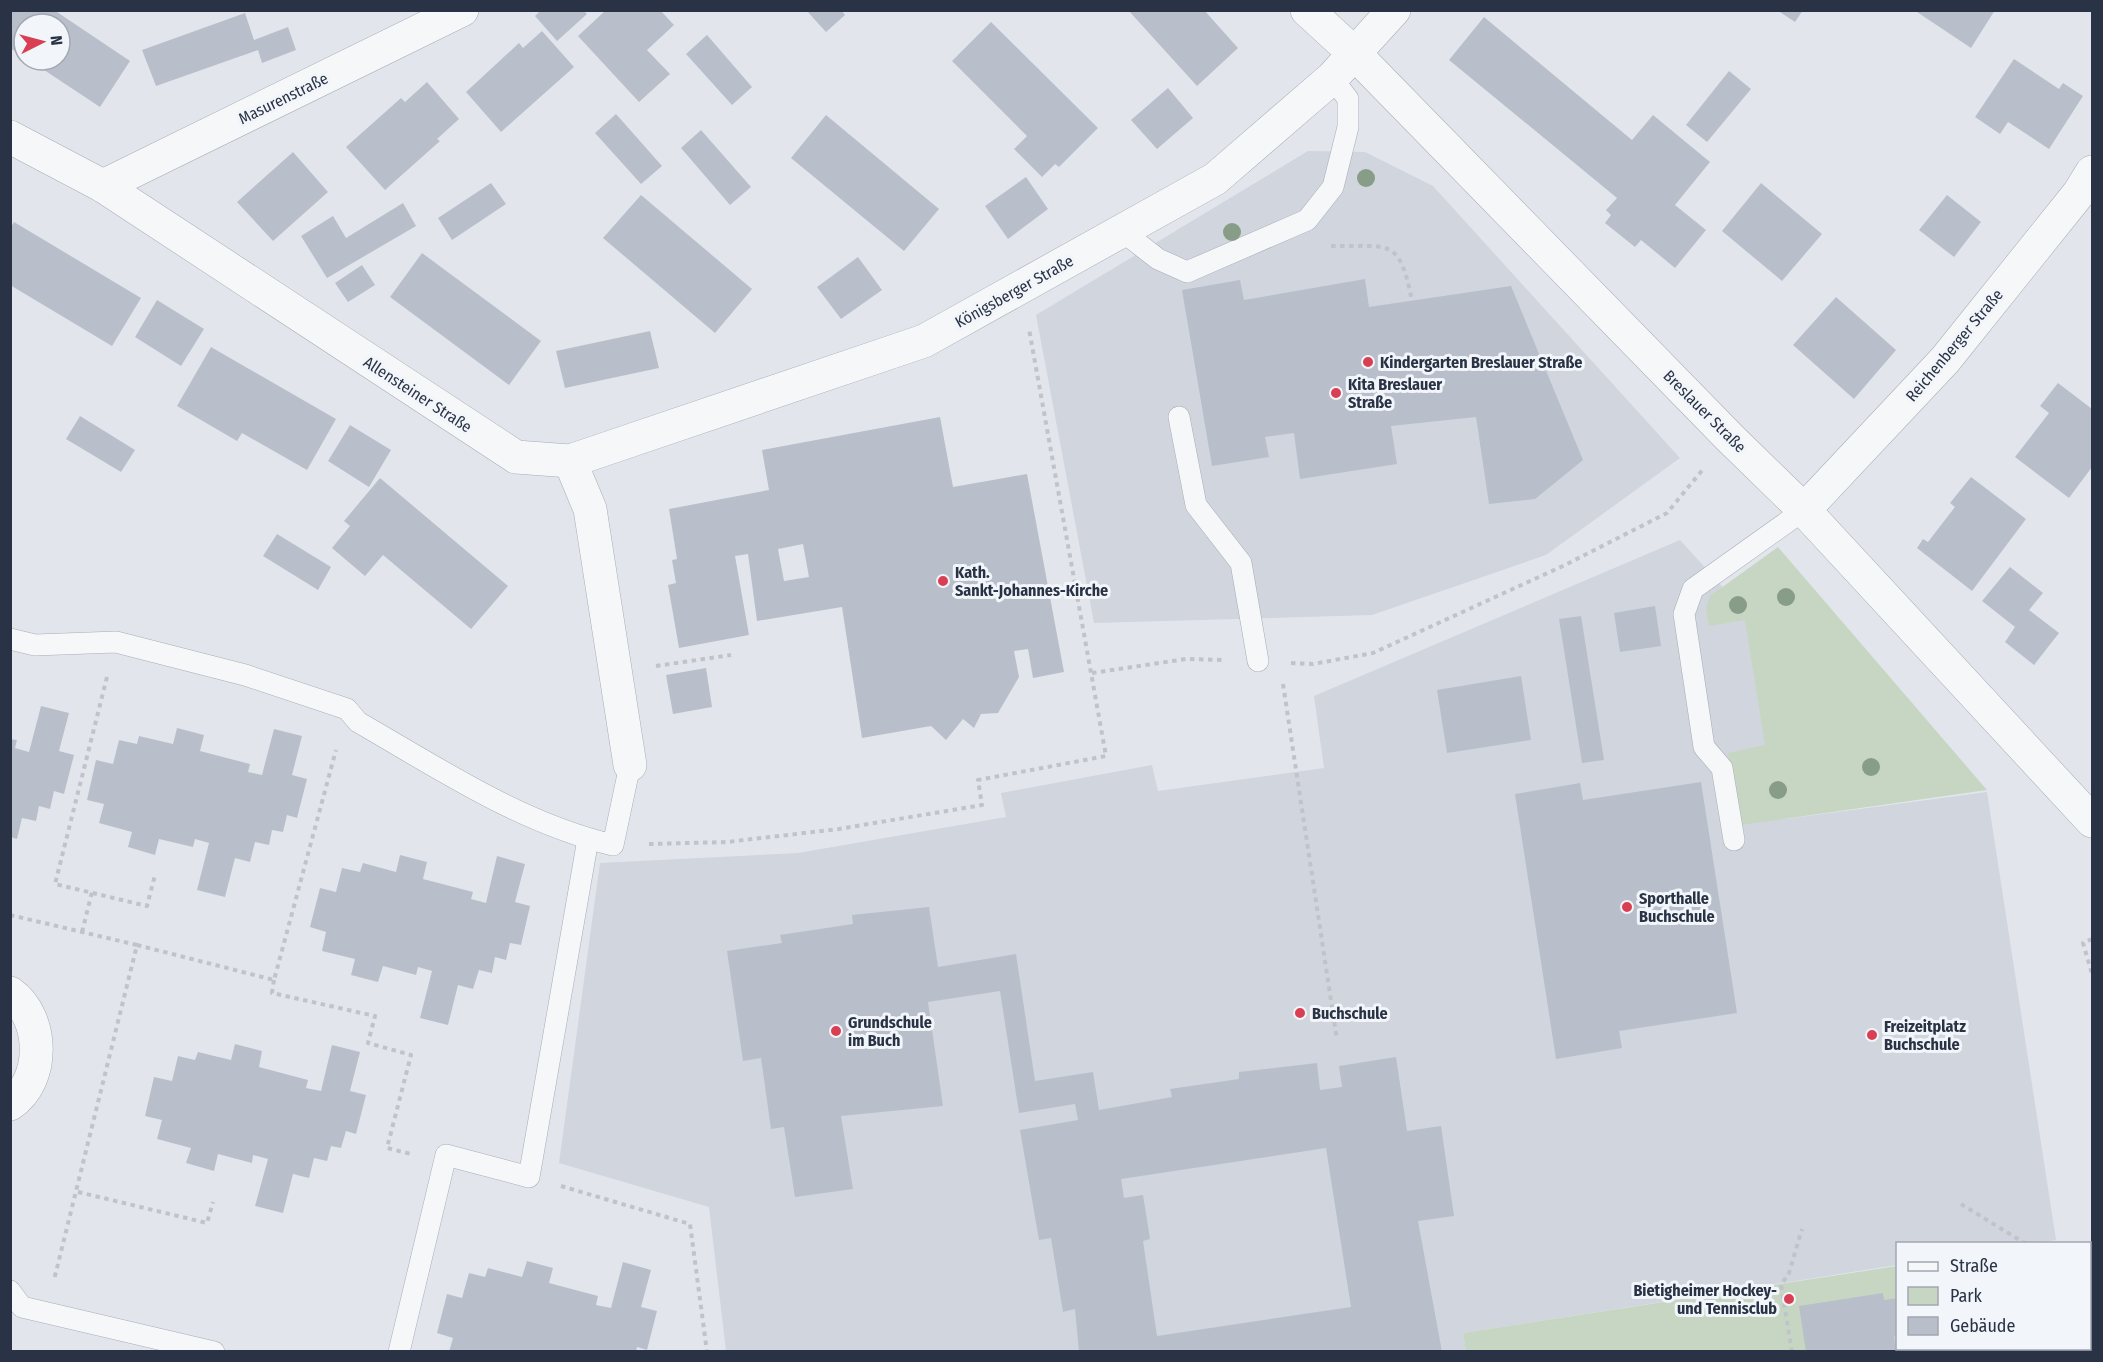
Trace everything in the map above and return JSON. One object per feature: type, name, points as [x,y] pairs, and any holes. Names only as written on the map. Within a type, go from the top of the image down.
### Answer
[{"type":"street","name":"Masurenstraße","points":[[103,186],[462,10]]},
{"type":"street","name":"Breslauer Straße","points":[[1307,10],[1355,54],[1730,438],[1804,510],[2092,821]]},
{"type":"street","name":"Königsberger Straße","points":[[570,461],[924,341],[1215,179],[1332,78],[1394,10]]},
{"type":"street","name":"Allensteiner Straße","points":[[10,137],[103,186],[516,457],[570,461]]},
{"type":"street","name":"Reichenberger Straße","points":[[1804,510],[1945,360],[2079,193],[2092,172]]},
{"type":"street","points":[[570,461],[590,509],[630,765]]},
{"type":"street","points":[[10,993],[30,1016],[37,1038],[36,1062],[28,1083],[10,1104]]},
{"type":"lane","points":[[1122,231],[1158,260],[1187,272],[1307,220],[1333,187],[1348,127],[1348,99],[1332,78]]},
{"type":"lane","points":[[1179,417],[1196,505],[1241,563],[1258,661]]},
{"type":"lane","points":[[1734,840],[1722,768],[1704,747],[1684,614],[1693,589],[1804,510]]},
{"type":"lane","points":[[10,639],[35,645],[116,642],[245,675],[347,709],[358,722],[508,808],[588,839],[613,845],[630,765]]},
{"type":"lane","points":[[399,1352],[446,1155],[529,1177],[588,839]]},
{"type":"lane","points":[[10,1291],[22,1306],[214,1352]]},
{"type":"path","points":[[613,845],[727,843],[839,829],[982,805],[978,780],[1107,756],[1022,287]]},
{"type":"path","points":[[1092,673],[1186,659],[1314,664],[1373,653],[1565,565],[1667,513],[1730,438]]},
{"type":"path","points":[[116,642],[55,884],[147,906],[155,875]]},
{"type":"path","points":[[617,673],[731,655]]},
{"type":"path","points":[[1279,662],[1337,1040]]},
{"type":"path","points":[[347,709],[272,993],[375,1016],[368,1043],[411,1055],[387,1148],[444,1162]]},
{"type":"path","points":[[82,932],[92,892]]},
{"type":"path","points":[[10,915],[274,980]]},
{"type":"path","points":[[2092,939],[2083,943],[2092,974]]},
{"type":"path","points":[[45,1312],[78,1192],[137,945]]},
{"type":"path","points":[[529,1177],[690,1224],[707,1352]]},
{"type":"path","points":[[78,1192],[207,1223],[213,1202]]},
{"type":"path","points":[[1961,1204],[2023,1242]]},
{"type":"path","points":[[1792,1352],[1781,1285],[1789,1273],[1802,1229]]},
{"type":"shaded area","name":"Kita Breslauer Straße","points":[[1308,151],[1365,152],[1433,186],[1680,458],[1546,555],[1372,615],[1094,623],[1036,315]]},
{"type":"shaded area","name":"Buchschule","points":[[1680,540],[1750,617],[1785,819],[1987,792],[2056,1240],[2044,1242],[1896,1242],[1896,1265],[1463,1333],[1466,1351],[726,1351],[709,1207],[559,1163],[600,863],[798,853],[1006,817],[1001,793],[1152,765],[1158,791],[1324,768],[1314,696]]},
{"type":"green space","points":[[1778,547],[1987,790],[1741,825],[1728,753],[1765,745],[1745,620],[1709,626],[1706,608],[1710,596]]},
{"type":"green space","name":"Bietigheimer Hockey- und Tennisclub","points":[[1896,1266],[1896,1350],[2051,1351],[1466,1352],[1463,1333]]},
{"type":"building","points":[[10,10],[54,10],[57,12],[12,12],[12,49],[10,48]]},
{"type":"building","points":[[541,10],[583,10],[587,14],[557,41],[535,16]]},
{"type":"building","points":[[606,10],[660,10],[674,25],[647,50],[670,74],[639,102],[578,36]]},
{"type":"building","points":[[806,10],[841,10],[845,15],[826,32]]},
{"type":"building","points":[[1128,10],[1204,10],[1238,48],[1197,86]]},
{"type":"building","points":[[1777,10],[1803,10],[1795,22]]},
{"type":"building","points":[[1914,10],[1995,10],[1971,48]]},
{"type":"building","points":[[245,13],[254,40],[288,27],[296,50],[262,63],[258,50],[156,86],[142,50]]},
{"type":"building","points":[[1484,17],[1632,140],[1653,115],[1710,162],[1675,205],[1706,230],[1675,268],[1641,240],[1635,247],[1605,223],[1611,215],[1606,210],[1617,198],[1449,60]]},
{"type":"building","points":[[72,22],[130,61],[100,107],[47,72],[72,72]]},
{"type":"building","points":[[991,22],[1098,128],[1059,167],[1055,164],[1042,177],[1014,149],[1027,136],[952,61]]},
{"type":"building","points":[[542,31],[574,67],[501,132],[466,92],[519,43],[523,48]]},
{"type":"building","points":[[707,35],[752,87],[732,105],[686,54]]},
{"type":"building","points":[[2014,59],[2059,89],[2063,83],[2083,96],[2049,149],[2008,122],[2000,134],[1975,117]]},
{"type":"building","points":[[1729,71],[1751,89],[1707,142],[1686,125]]},
{"type":"building","points":[[427,82],[459,119],[437,139],[440,141],[385,190],[346,147],[401,98],[405,102]]},
{"type":"building","points":[[1168,88],[1193,118],[1157,149],[1131,120]]},
{"type":"building","points":[[616,114],[662,166],[641,184],[595,133]]},
{"type":"building","points":[[826,115],[939,209],[904,251],[791,158]]},
{"type":"building","points":[[701,130],[751,187],[730,205],[681,148]]},
{"type":"building","points":[[293,152],[328,192],[273,241],[237,202]]},
{"type":"building","points":[[1026,177],[1048,209],[1008,239],[985,206]]},
{"type":"building","points":[[491,183],[506,204],[452,240],[438,218]]},
{"type":"building","points":[[1761,183],[1822,234],[1782,281],[1722,231]]},
{"type":"building","points":[[641,195],[752,289],[715,333],[603,238]]},
{"type":"building","points":[[1947,195],[1981,222],[1954,257],[1919,230]]},
{"type":"building","points":[[403,203],[416,226],[327,278],[301,236],[333,216],[346,238]]},
{"type":"building","points":[[14,222],[141,298],[112,346],[10,285],[10,229]]},
{"type":"building","points":[[422,253],[541,341],[509,385],[390,297]]},
{"type":"building","points":[[858,257],[882,290],[841,319],[817,287]]},
{"type":"building","points":[[362,265],[375,285],[348,302],[335,283]]},
{"type":"building","name":"Kindergarten Breslauer Straße","points":[[1365,279],[1369,307],[1511,286],[1583,460],[1535,499],[1489,504],[1476,417],[1391,426],[1397,464],[1300,479],[1294,433],[1265,437],[1269,457],[1212,466],[1182,290],[1240,280],[1244,300]]},
{"type":"building","points":[[1836,297],[1896,350],[1854,399],[1793,345]]},
{"type":"building","points":[[157,300],[204,329],[181,366],[135,337]]},
{"type":"building","points":[[650,331],[659,368],[565,388],[556,351]]},
{"type":"building","points":[[211,347],[336,419],[307,470],[242,433],[237,441],[177,406]]},
{"type":"building","points":[[2058,383],[2092,409],[2092,467],[2069,498],[2015,457],[2049,413],[2040,406]]},
{"type":"building","points":[[80,416],[135,450],[121,472],[66,439]]},
{"type":"building","name":"Kath. Sankt-Johannes-Kirche","points":[[940,417],[953,487],[1027,474],[1064,672],[1033,678],[1028,649],[1014,651],[1019,677],[998,713],[981,714],[974,728],[963,719],[946,740],[931,726],[862,738],[842,607],[757,621],[748,554],[735,556],[749,635],[679,648],[668,585],[676,583],[672,560],[677,559],[669,509],[769,490],[762,450]],"holes":[[[803,544],[809,577],[784,581],[778,549]]]},
{"type":"building","points":[[350,425],[391,450],[369,487],[328,461]]},
{"type":"building","points":[[1971,477],[2026,519],[1972,591],[1917,548],[1923,539],[1928,542],[1955,507],[1950,503]]},
{"type":"building","points":[[380,478],[508,586],[471,629],[383,555],[365,576],[332,548],[350,526],[344,521]]},
{"type":"building","points":[[277,534],[331,567],[318,590],[263,556]]},
{"type":"building","points":[[2010,567],[2043,593],[2029,610],[2059,633],[2034,665],[2005,642],[2015,627],[1982,601]]},
{"type":"building","points":[[1655,606],[1661,646],[1620,652],[1614,613]]},
{"type":"building","points":[[1581,616],[1604,760],[1582,763],[1559,619]]},
{"type":"building","points":[[706,668],[712,707],[673,714],[666,675]]},
{"type":"building","points":[[1521,676],[1531,740],[1447,753],[1437,690]]},
{"type":"building","points":[[41,706],[69,713],[59,751],[74,755],[64,794],[54,791],[50,809],[39,806],[36,821],[22,818],[17,839],[10,837],[10,739],[17,740],[15,748],[29,752]]},
{"type":"building","points":[[177,728],[204,735],[200,751],[250,764],[248,772],[262,775],[274,729],[302,736],[292,775],[307,779],[297,818],[287,815],[283,832],[272,830],[269,845],[255,842],[250,862],[235,858],[225,897],[197,890],[209,843],[195,839],[193,847],[159,839],[155,855],[128,847],[132,832],[99,823],[104,804],[87,800],[96,760],[113,764],[119,740],[137,744],[139,736],[173,744]]},
{"type":"building","name":"Sporthalle Buchschule","points":[[1701,782],[1737,1013],[1619,1031],[1622,1048],[1556,1059],[1515,794],[1580,783],[1583,800]]},
{"type":"building","points":[[400,855],[427,862],[423,879],[473,892],[471,899],[486,903],[497,856],[525,864],[515,902],[530,906],[521,945],[510,943],[506,960],[495,957],[492,973],[479,970],[473,989],[458,985],[448,1025],[420,1018],[432,971],[418,967],[416,975],[383,966],[378,982],[351,975],[355,959],[322,951],[326,932],[310,927],[320,888],[336,892],[342,868],[360,872],[363,863],[396,872]]},
{"type":"building","points":[[929,907],[938,967],[1016,954],[1035,1081],[1093,1072],[1099,1110],[1172,1097],[1170,1089],[1239,1079],[1239,1072],[1317,1063],[1320,1090],[1342,1087],[1339,1066],[1396,1057],[1407,1131],[1441,1126],[1454,1216],[1418,1221],[1442,1352],[1079,1352],[1075,1309],[1063,1312],[1051,1238],[1039,1240],[1020,1130],[1078,1120],[1075,1104],[1019,1113],[1000,991],[928,1002],[943,1106],[841,1116],[853,1189],[795,1197],[784,1127],[771,1129],[761,1058],[743,1061],[727,951],[782,943],[780,935],[853,924],[852,915]],"holes":[[[1326,1148],[1351,1307],[1157,1336],[1143,1241],[1150,1239],[1143,1195],[1124,1198],[1121,1179]]]},
{"type":"building","points":[[235,1044],[262,1051],[259,1067],[308,1080],[306,1088],[321,1091],[332,1045],[360,1052],[350,1091],[366,1095],[356,1134],[346,1131],[341,1148],[331,1146],[327,1161],[314,1158],[309,1178],[293,1174],[283,1213],[255,1206],[268,1159],[253,1155],[252,1163],[218,1154],[214,1171],[186,1163],[191,1148],[157,1139],[162,1120],[145,1116],[154,1077],[172,1081],[178,1056],[195,1060],[198,1052],[231,1060]]},
{"type":"building","points":[[527,1261],[553,1268],[549,1283],[598,1296],[596,1305],[611,1308],[623,1262],[651,1270],[641,1307],[657,1311],[647,1350],[637,1347],[636,1352],[449,1352],[453,1338],[437,1333],[447,1294],[462,1298],[469,1273],[485,1277],[488,1268],[522,1277]]},
{"type":"building","name":"Bietigheimer Hockey- und Tennisclub","points":[[1883,1293],[1884,1300],[1896,1298],[1896,1336],[1894,1336],[1896,1352],[1806,1352],[1799,1306]]},
{"type":"place","name":"Kindergarten Breslauer Straße","points":[[1368,362]]},
{"type":"place","name":"Kita Breslauer Straße","points":[[1336,393]]},
{"type":"place","name":"Kath. Sankt-Johannes-Kirche","points":[[943,581]]},
{"type":"place","name":"Sporthalle Buchschule","points":[[1627,907]]},
{"type":"place","name":"Buchschule","points":[[1300,1013]]},
{"type":"place","name":"Grundschule im Buch","points":[[836,1031]]},
{"type":"place","name":"Freizeitplatz Buchschule","points":[[1872,1035]]},
{"type":"place","name":"Bietigheimer Hockey- und Tennisclub","points":[[1789,1299]]}]
